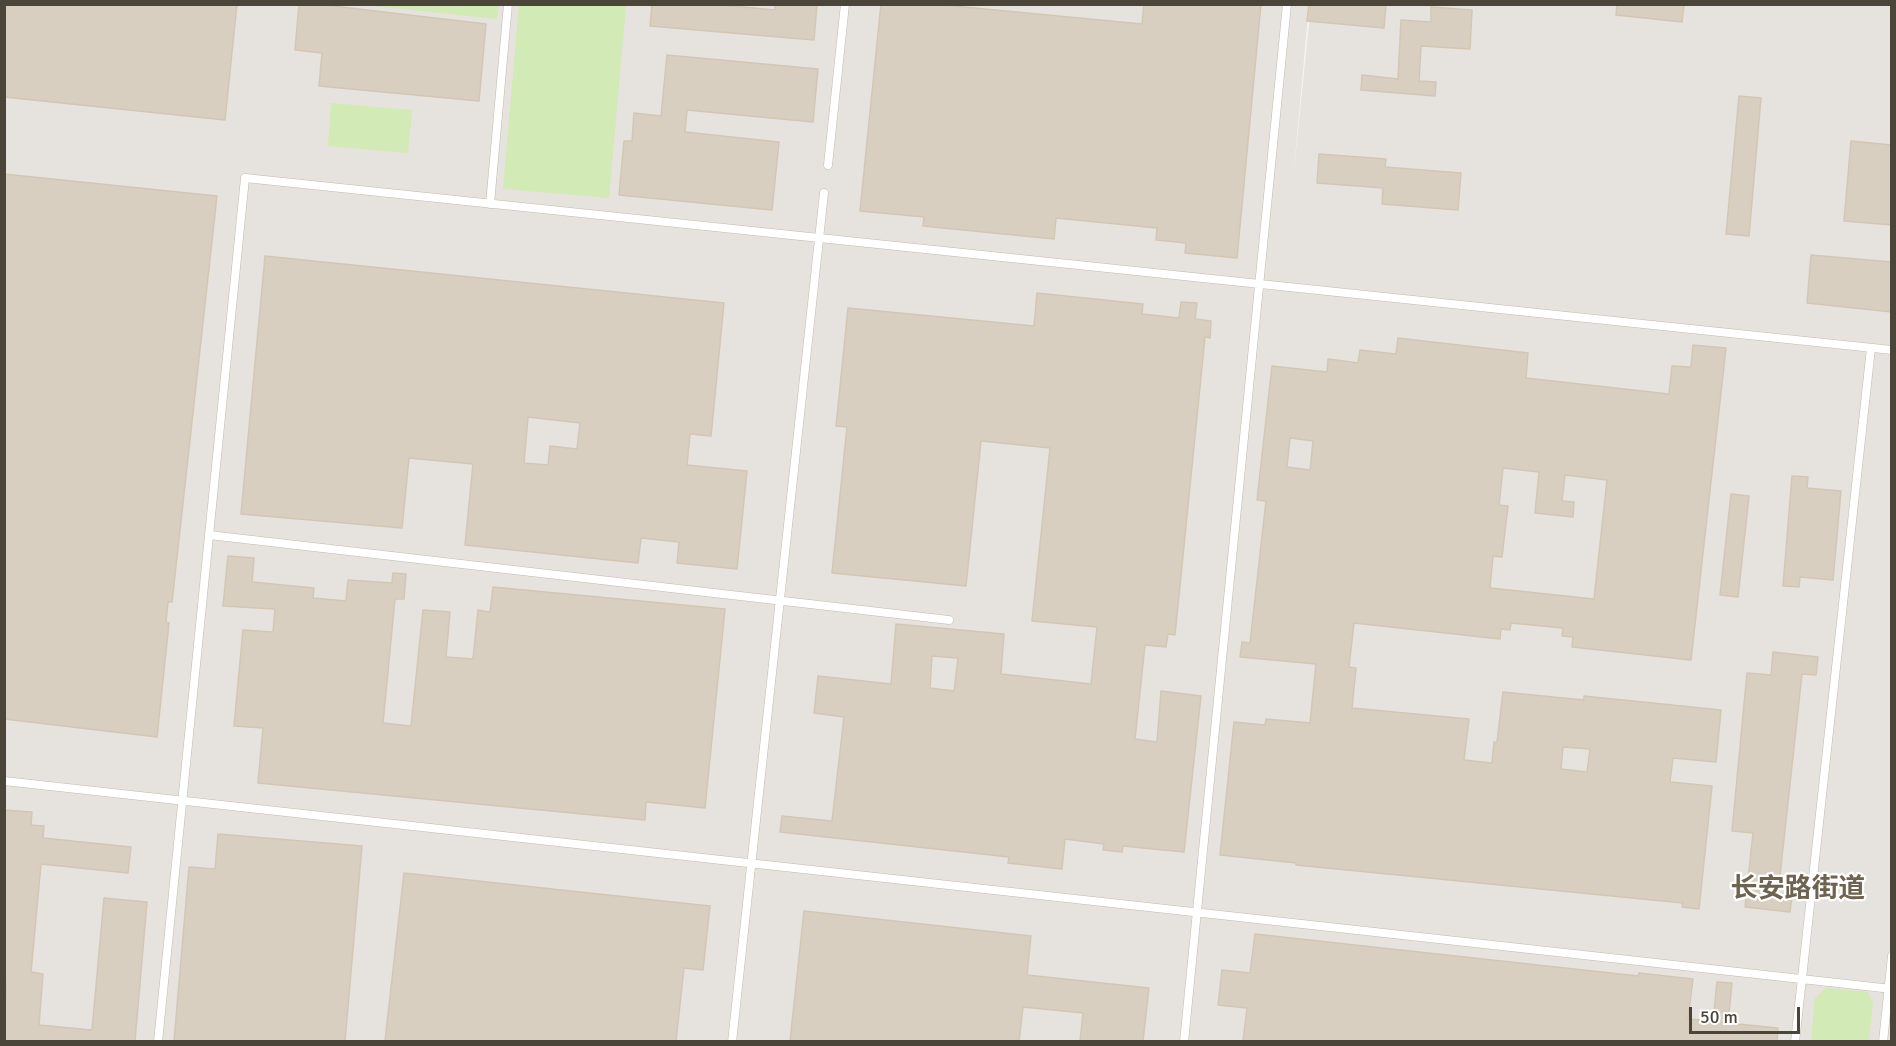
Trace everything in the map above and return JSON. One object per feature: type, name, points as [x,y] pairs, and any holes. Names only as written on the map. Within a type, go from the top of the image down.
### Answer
[{"type":"lane","points":[[490,204],[508,4]]},
{"type":"lane","points":[[828,165],[845,4]]},
{"type":"lane","points":[[1184,1041],[1287,4]]},
{"type":"lane","points":[[158,1041],[245,178],[1892,350]]},
{"type":"lane","points":[[732,1041],[824,193]]},
{"type":"lane","points":[[1795,1041],[1871,348]]},
{"type":"lane","points":[[209,535],[949,620]]},
{"type":"lane","points":[[4,781],[1890,989]]},
{"type":"lane","points":[[1883,1041],[1892,956]]},
{"type":"shaded area","points":[[5,5],[1309,5],[1293,179],[1311,5],[1891,5],[1891,1041],[5,1042]]},
{"type":"green space","points":[[365,5],[498,5],[497,19]]},
{"type":"green space","points":[[519,5],[626,5],[609,198],[503,189]]},
{"type":"green space","points":[[331,103],[412,110],[408,153],[328,146]]},
{"type":"green space","points":[[1826,988],[1868,992],[1873,1003],[1869,1041],[1811,1041],[1815,998]]},
{"type":"building","points":[[4,4],[237,4],[225,120],[4,97]]},
{"type":"building","points":[[299,4],[316,4],[486,24],[479,101],[319,86],[322,53],[295,50]]},
{"type":"building","points":[[652,4],[712,4],[775,10],[775,4],[817,4],[814,40],[650,26]]},
{"type":"building","points":[[881,4],[933,4],[1142,24],[1144,4],[1261,4],[1237,258],[1185,253],[1186,243],[1156,240],[1157,228],[1056,218],[1054,239],[923,226],[924,217],[860,211]]},
{"type":"building","points":[[1309,4],[1386,4],[1384,28],[1307,21]]},
{"type":"building","points":[[1617,4],[1684,4],[1682,22],[1616,15]]},
{"type":"building","points":[[1431,7],[1472,10],[1470,49],[1421,46],[1419,81],[1436,82],[1435,96],[1361,90],[1362,75],[1398,79],[1401,20],[1431,22]]},
{"type":"building","points":[[667,55],[818,69],[813,122],[687,110],[685,132],[779,142],[772,210],[619,195],[624,141],[632,141],[634,113],[661,116]]},
{"type":"building","points":[[1739,96],[1761,98],[1749,236],[1726,234]]},
{"type":"building","points":[[1851,141],[1892,145],[1892,225],[1844,221]]},
{"type":"building","points":[[1319,154],[1386,159],[1385,167],[1461,173],[1458,210],[1382,204],[1383,188],[1317,183]]},
{"type":"building","points":[[4,174],[217,196],[172,602],[168,602],[166,622],[169,623],[157,737],[4,719]]},
{"type":"building","points":[[1811,255],[1892,262],[1892,312],[1807,303]]},
{"type":"building","points":[[265,256],[724,303],[711,436],[690,434],[687,465],[747,471],[737,569],[677,563],[679,542],[641,538],[638,563],[465,545],[473,464],[409,458],[402,528],[241,514]],"holes":[[[528,417],[580,423],[577,449],[550,446],[548,465],[524,463]]]},
{"type":"building","points":[[1037,293],[1143,304],[1142,314],[1179,318],[1181,302],[1197,303],[1195,319],[1211,321],[1210,338],[1205,337],[1175,635],[1168,634],[1166,647],[1145,645],[1135,739],[1157,742],[1161,691],[1201,696],[1184,852],[1123,846],[1122,852],[1103,850],[1104,844],[1065,839],[1062,869],[1008,863],[1009,857],[780,832],[782,816],[832,821],[844,717],[814,713],[818,676],[891,684],[896,624],[1004,634],[1001,674],[1091,684],[1097,627],[1032,621],[1050,448],[981,441],[966,586],[832,573],[847,427],[836,426],[848,308],[1034,326]],"holes":[[[932,656],[958,658],[954,691],[930,688]]]},
{"type":"building","points":[[1398,338],[1528,353],[1526,378],[1669,394],[1672,366],[1691,367],[1693,345],[1726,348],[1691,660],[1572,647],[1573,637],[1562,636],[1563,628],[1511,623],[1510,630],[1501,629],[1500,639],[1354,623],[1349,667],[1356,668],[1352,708],[1469,719],[1464,760],[1492,763],[1503,692],[1584,700],[1584,696],[1721,710],[1716,762],[1673,758],[1670,782],[1712,786],[1699,909],[1682,907],[1683,903],[1296,865],[1296,863],[1220,855],[1234,722],[1265,725],[1266,719],[1310,723],[1316,664],[1240,657],[1242,642],[1250,643],[1266,501],[1257,500],[1272,366],[1327,372],[1328,359],[1358,363],[1360,350],[1396,354]],"holes":[[[1290,438],[1313,441],[1310,470],[1287,467]],[[1503,468],[1539,472],[1535,513],[1573,517],[1574,502],[1562,501],[1565,475],[1607,480],[1594,599],[1490,588],[1493,556],[1502,557],[1508,506],[1499,505]],[[1563,747],[1590,749],[1587,772],[1561,769]]]},
{"type":"building","points":[[1792,476],[1808,477],[1807,488],[1841,491],[1833,580],[1800,577],[1799,587],[1783,586]]},
{"type":"building","points":[[1731,494],[1749,496],[1738,597],[1720,595]]},
{"type":"building","points":[[228,556],[254,558],[252,582],[314,588],[313,598],[346,601],[348,580],[392,583],[393,573],[406,574],[404,599],[395,599],[383,723],[411,726],[423,610],[450,612],[446,657],[473,659],[478,610],[490,612],[493,587],[725,609],[705,808],[646,802],[645,820],[258,783],[263,728],[234,726],[243,630],[273,632],[275,609],[223,606]]},
{"type":"building","points":[[1773,652],[1818,657],[1816,675],[1802,674],[1778,894],[1792,895],[1790,912],[1745,907],[1753,833],[1732,831],[1747,673],[1771,675]]},
{"type":"building","points":[[4,810],[32,812],[31,825],[44,826],[43,838],[131,847],[128,873],[41,864],[31,972],[43,974],[39,1025],[92,1030],[104,898],[147,902],[135,1041],[4,1041],[6,983],[4,982]]},
{"type":"building","points":[[218,834],[362,846],[345,1041],[174,1041],[189,867],[215,869]]},
{"type":"building","points":[[404,873],[710,906],[703,970],[684,968],[676,1041],[385,1041]]},
{"type":"building","points":[[804,911],[1031,936],[1027,975],[1149,988],[1143,1041],[1080,1041],[1083,1013],[1023,1007],[1019,1041],[790,1041]]},
{"type":"building","points":[[1255,934],[1638,976],[1639,973],[1693,979],[1688,1019],[1713,1021],[1717,982],[1732,983],[1728,1023],[1778,1028],[1777,1041],[1243,1041],[1247,1008],[1218,1005],[1222,970],[1250,973]]},
{"type":"district","name":"长安路街道","points":[[1798,890]]}]
